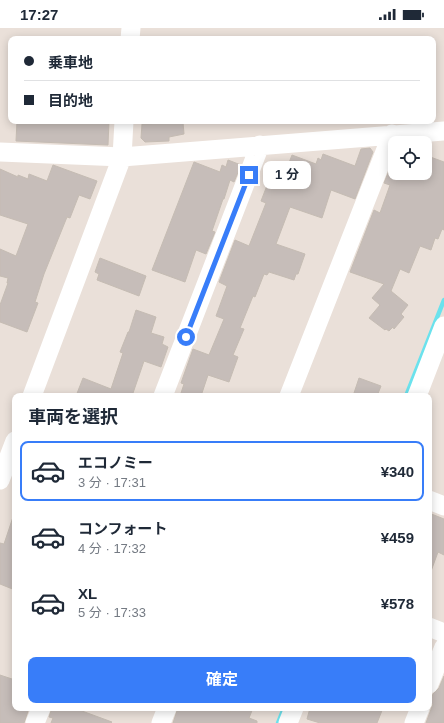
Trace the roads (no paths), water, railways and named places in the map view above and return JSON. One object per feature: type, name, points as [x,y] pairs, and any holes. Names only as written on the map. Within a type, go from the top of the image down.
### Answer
[{"type":"street","points":[[33,393],[122,157],[124,124]]},
{"type":"street","points":[[0,152],[122,157],[444,131]]},
{"type":"street","points":[[290,393],[392,134]]},
{"type":"street","points":[[164,393],[260,145]]},
{"type":"street","points":[[418,393],[444,326]]},
{"type":"street","points":[[0,480],[12,449]]},
{"type":"street","points":[[432,501],[444,506]]},
{"type":"street","points":[[432,628],[444,633]]},
{"type":"street","points":[[432,677],[444,647]]},
{"type":"street","points":[[36,723],[40,711]]},
{"type":"street","points":[[161,723],[166,711]]},
{"type":"street","points":[[288,723],[293,711]]},
{"type":"street","points":[[414,723],[419,711]]},
{"type":"waterway","points":[[407,393],[444,300]]},
{"type":"waterway","points":[[278,723],[283,711]]}]
